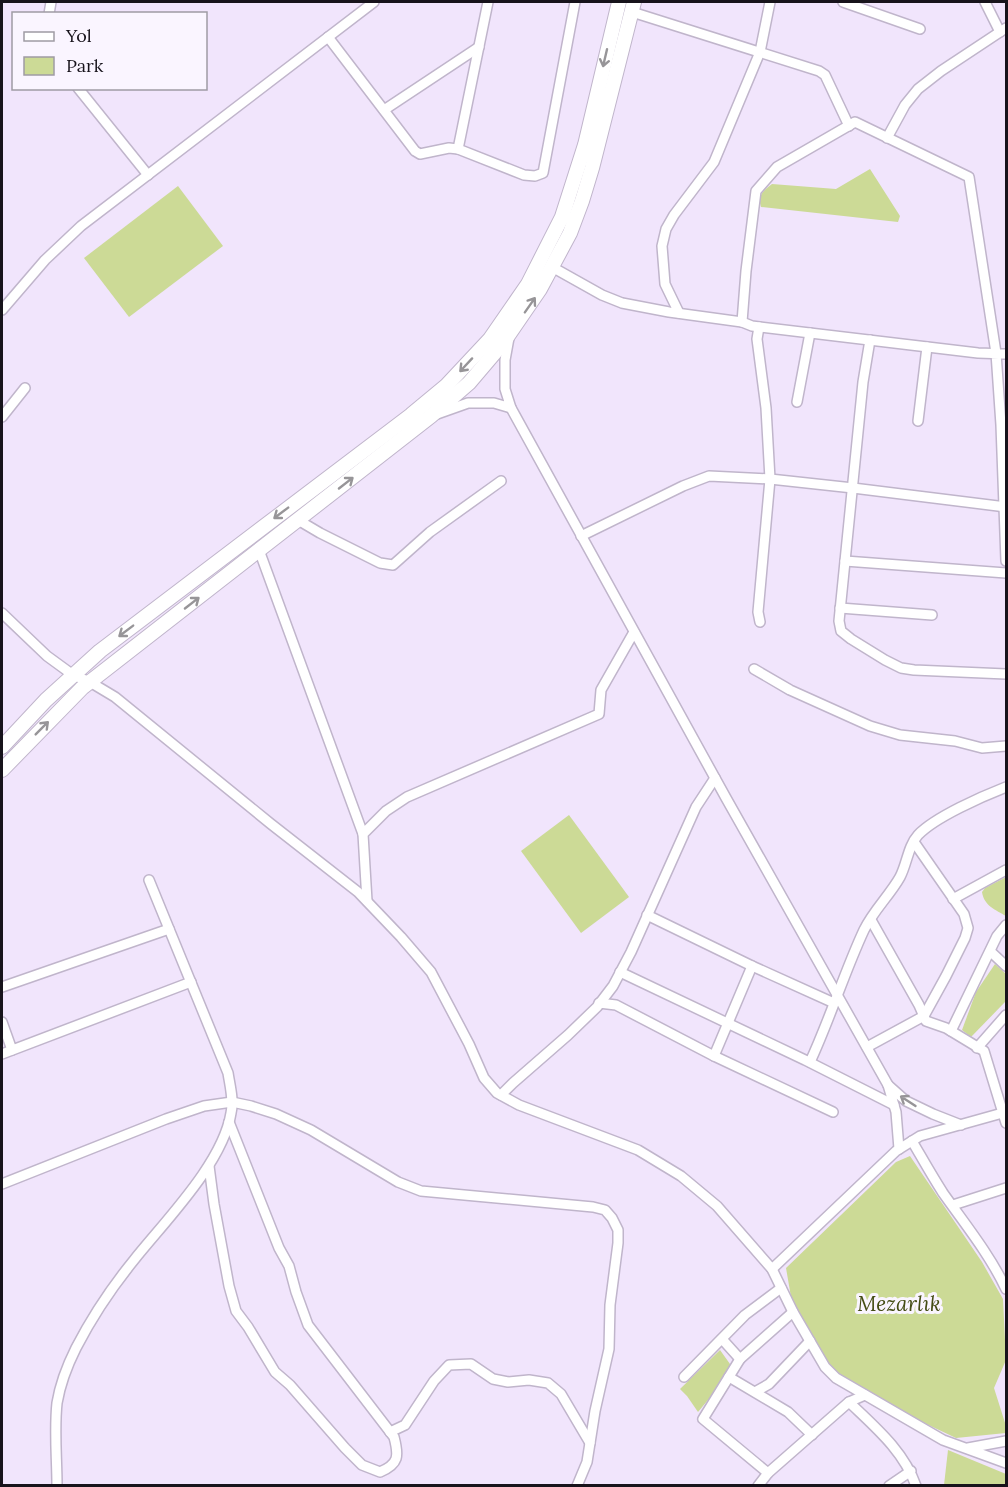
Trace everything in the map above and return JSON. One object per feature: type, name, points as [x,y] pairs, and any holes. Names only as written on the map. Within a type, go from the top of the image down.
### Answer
[{"type":"highway","points":[[2,747],[46,699],[100,651],[446,387],[490,339],[528,284],[562,217],[585,145],[619,2]]},
{"type":"highway","points":[[2,770],[90,682],[432,416],[469,383],[510,333],[540,289],[570,233],[582,201],[633,7]]},
{"type":"street","points":[[2,310],[45,260],[81,226],[374,2]]},
{"type":"street","points":[[458,148],[488,2]]},
{"type":"street","points":[[328,37],[415,151],[420,154],[458,148],[524,175],[536,176],[543,173],[575,2]]},
{"type":"street","points":[[679,313],[665,284],[662,246],[666,229],[714,162],[760,52],[770,2]]},
{"type":"street","points":[[843,2],[920,29]]},
{"type":"street","points":[[888,138],[905,105],[918,89],[1003,30],[985,2]]},
{"type":"street","points":[[633,7],[819,71],[825,75],[849,126]]},
{"type":"street","points":[[384,110],[478,47]]},
{"type":"street","points":[[80,90],[148,175]]},
{"type":"street","points":[[742,322],[756,191],[777,167],[855,122],[969,177],[996,353],[1006,561]]},
{"type":"street","points":[[552,267],[602,295],[622,303],[742,322],[759,327],[978,353],[1006,354]]},
{"type":"street","points":[[759,327],[757,339],[766,408],[770,479],[758,612],[760,622]]},
{"type":"street","points":[[510,333],[505,360],[505,389],[511,408],[835,998],[867,1047],[888,1085],[896,1112],[899,1149]]},
{"type":"street","points":[[797,402],[810,333]]},
{"type":"street","points":[[870,340],[863,382],[840,608],[839,621],[842,631],[851,639],[901,668],[1006,674]]},
{"type":"street","points":[[918,422],[927,347]]},
{"type":"street","points":[[2,417],[25,388]]},
{"type":"street","points":[[432,416],[468,403],[494,403],[511,408]]},
{"type":"street","points":[[581,536],[683,486],[709,476],[770,479],[1005,506]]},
{"type":"street","points":[[298,520],[380,563],[393,565],[430,532],[501,481]]},
{"type":"street","points":[[259,550],[363,834],[367,901]]},
{"type":"street","points":[[845,561],[1006,573]]},
{"type":"street","points":[[840,608],[932,615]]},
{"type":"street","points":[[2,613],[47,656],[73,675],[115,697],[358,892],[431,972],[484,1078],[497,1093],[519,1105],[638,1150],[681,1176],[717,1206],[772,1269],[793,1312],[825,1367],[836,1378],[943,1440],[1006,1463]]},
{"type":"street","points":[[363,834],[386,811],[407,797],[599,714],[601,690],[634,632]]},
{"type":"street","points":[[754,669],[800,695],[870,726],[900,735],[955,741],[982,748],[1006,746]]},
{"type":"street","points":[[501,1095],[568,1035],[599,1004],[613,986],[631,952],[696,807],[715,778]]},
{"type":"street","points":[[810,1062],[865,927],[901,876],[917,836],[933,822],[987,794],[1006,787]]},
{"type":"street","points":[[867,1047],[924,1016],[968,928],[964,914],[914,842]]},
{"type":"street","points":[[953,899],[1006,870]]},
{"type":"street","points":[[57,1485],[57,1402],[76,1348],[112,1289],[133,1260],[209,1166],[229,1122],[232,1102],[228,1072],[149,880]]},
{"type":"street","points":[[647,915],[752,966],[835,998]]},
{"type":"street","points":[[772,1269],[899,1149],[920,1136],[1006,1116],[984,1051],[946,1028],[926,1021],[871,920]]},
{"type":"street","points":[[951,1032],[997,936],[1006,925]]},
{"type":"street","points":[[2,987],[169,929]]},
{"type":"street","points":[[990,952],[1006,966]]},
{"type":"street","points":[[714,1056],[752,966]]},
{"type":"street","points":[[620,972],[728,1022],[894,1105]]},
{"type":"street","points":[[2,1054],[191,982]]},
{"type":"street","points":[[599,1004],[616,1005],[714,1056],[833,1112]]},
{"type":"street","points":[[977,1048],[1006,1015]]},
{"type":"street","points":[[2,1022],[12,1050]]},
{"type":"street","points":[[888,1085],[906,1101],[961,1125]]},
{"type":"street","points":[[2,1184],[166,1119],[204,1106],[232,1102],[276,1114],[310,1130],[398,1182],[421,1191],[605,1210],[618,1230],[609,1305],[609,1349],[595,1411],[587,1462],[577,1485]]},
{"type":"street","points":[[209,1166],[229,1286],[236,1311],[275,1372],[290,1385],[345,1448],[362,1465],[380,1472],[390,1468],[396,1459],[397,1449],[394,1437],[308,1325],[289,1266],[279,1248],[229,1122]]},
{"type":"street","points":[[912,1141],[943,1193],[1000,1275],[1006,1289]]},
{"type":"street","points":[[953,1205],[1006,1188]]},
{"type":"street","points":[[684,1377],[745,1315],[781,1288]]},
{"type":"street","points":[[768,1473],[703,1419],[740,1359],[793,1312]]},
{"type":"street","points":[[722,1339],[740,1359]]},
{"type":"street","points":[[755,1392],[770,1384],[810,1341]]},
{"type":"street","points":[[390,1431],[405,1425],[434,1381],[449,1365],[471,1364],[494,1379],[508,1382],[529,1380],[548,1383],[561,1394],[590,1443]]},
{"type":"street","points":[[729,1377],[788,1412],[812,1435]]},
{"type":"street","points":[[758,1485],[768,1473],[849,1402],[865,1395]]},
{"type":"street","points":[[849,1402],[887,1438],[910,1471],[916,1485]]},
{"type":"street","points":[[965,1448],[1006,1441]]},
{"type":"street","points":[[889,1485],[910,1471]]},
{"type":"green space","points":[[870,169],[900,216],[898,222],[761,207],[761,196],[772,184],[836,189]]},
{"type":"green space","points":[[178,186],[223,246],[129,317],[84,258]]},
{"type":"green space","points":[[569,815],[629,897],[581,933],[521,851]]},
{"type":"green space","points":[[1006,877],[1006,916],[985,901],[982,892],[985,888]]},
{"type":"green space","points":[[995,964],[1006,974],[1006,1001],[971,1037],[962,1030],[976,992]]},
{"type":"green space","name":"Mezarlık","points":[[910,1156],[982,1262],[1003,1299],[1006,1360],[994,1388],[1006,1426],[1006,1433],[956,1438],[865,1395],[828,1368],[791,1297],[786,1268],[896,1162]]},
{"type":"green space","points":[[720,1350],[730,1364],[729,1373],[698,1412],[680,1389]]},
{"type":"green space","points":[[948,1450],[1006,1474],[1006,1485],[944,1485]]}]
